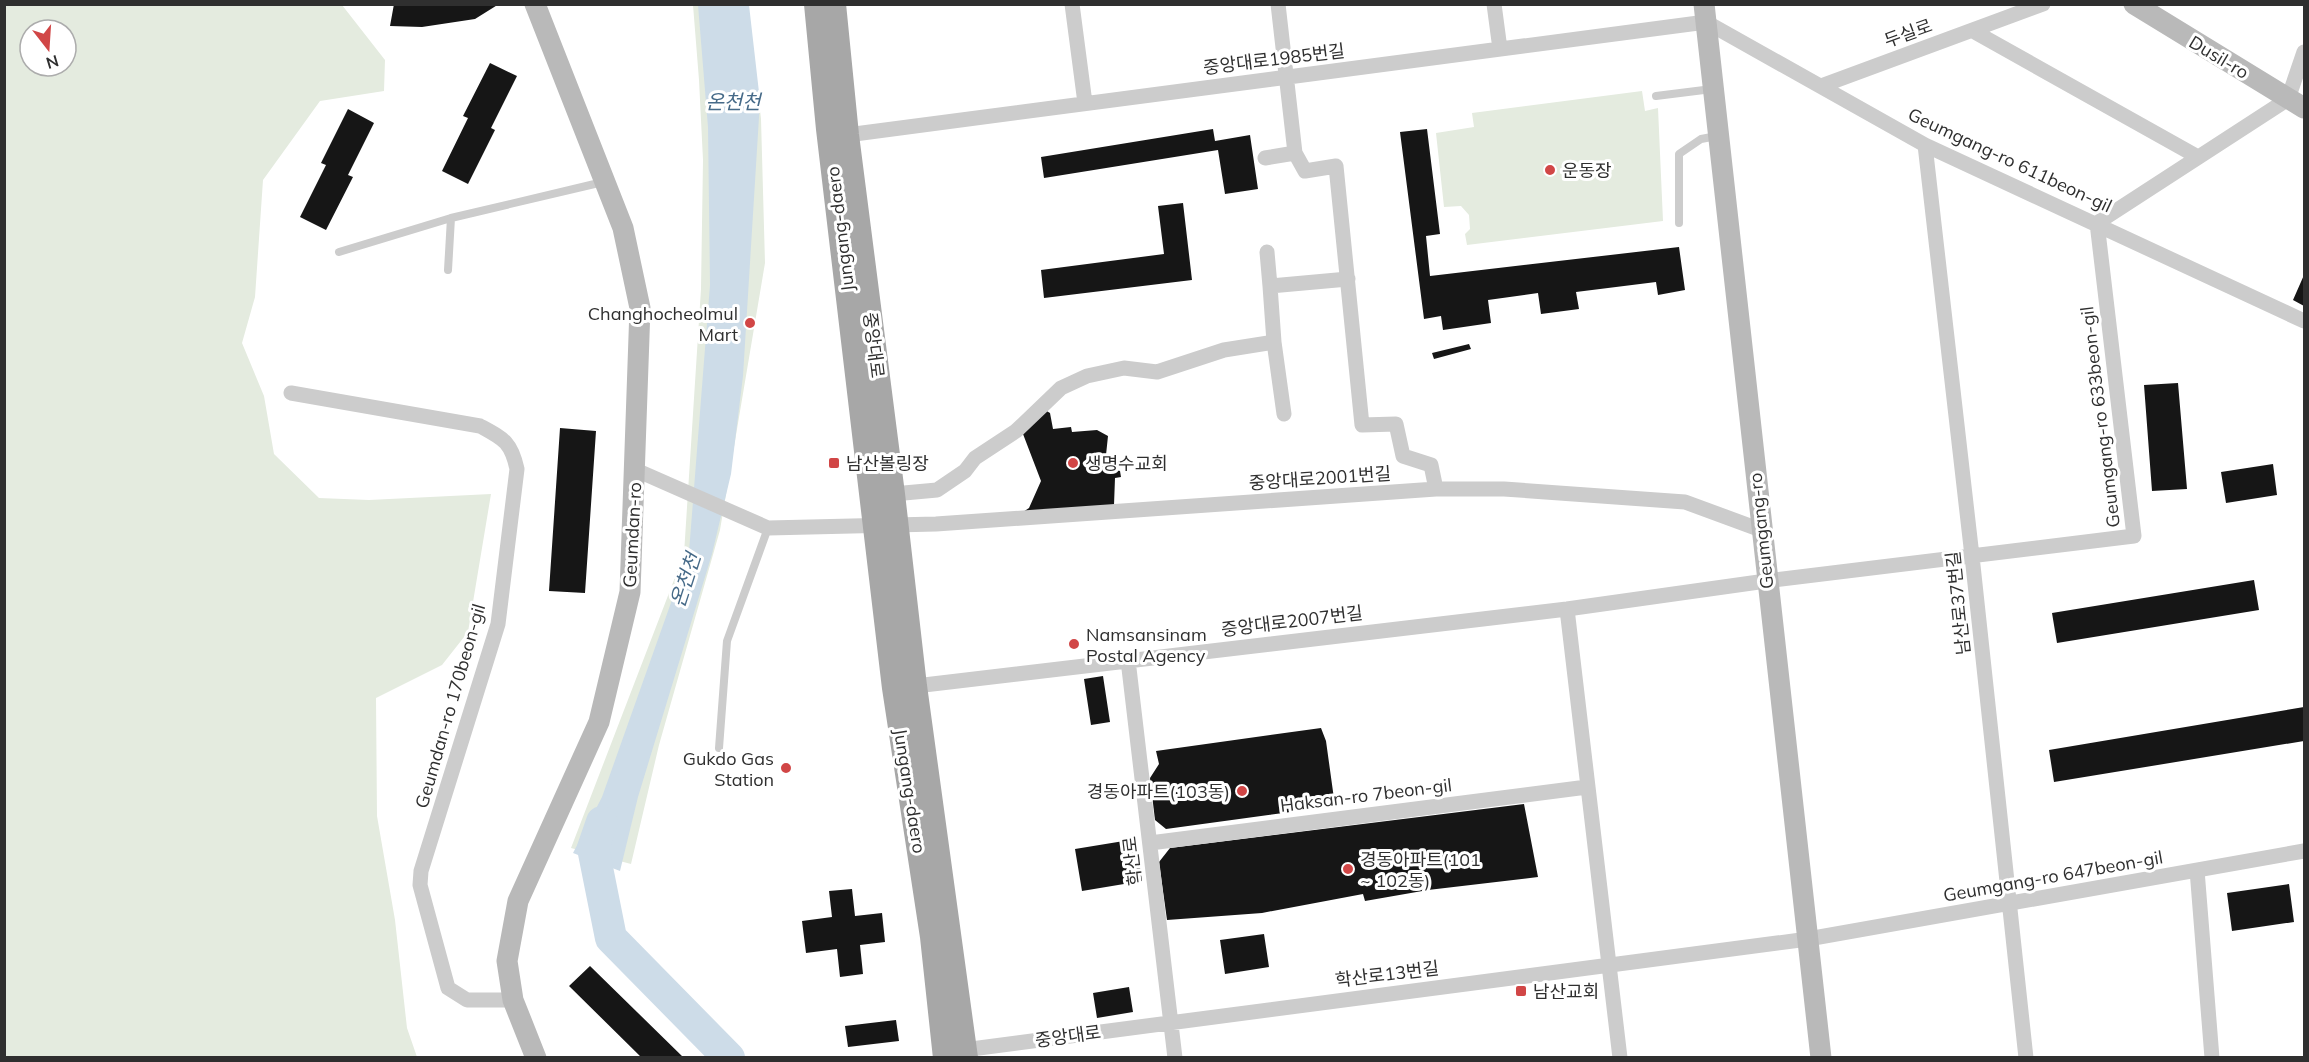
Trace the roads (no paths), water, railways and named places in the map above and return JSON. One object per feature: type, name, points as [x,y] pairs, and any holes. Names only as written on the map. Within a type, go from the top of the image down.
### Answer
[{"type":"main road","name":"Jungang-daero","points":[[816,4],[828,129],[886,524],[932,937],[955,1054]]},
{"type":"main road","name":"중앙대로","points":[[834,4],[847,135],[893,494],[886,524]]},
{"type":"street","name":"Geumdan-ro","points":[[535,4],[623,228],[640,308],[630,592],[599,722],[518,902],[507,961],[513,1000],[536,1058]]},
{"type":"street","points":[[1072,4],[1085,103]]},
{"type":"street","points":[[1278,4],[1285,77],[1296,153],[1305,171],[1336,166],[1362,425],[1396,424],[1403,456],[1431,465],[1436,489]]},
{"type":"street","points":[[1494,4],[1500,49]]},
{"type":"street","name":"두실로","points":[[1821,86],[2043,4]]},
{"type":"street","name":"Dusil-ro","points":[[2134,4],[2296,104]]},
{"type":"street","name":"중앙대로1985번길","points":[[847,135],[1500,49],[1705,13]]},
{"type":"street","name":"Geumgang-ro 611beon-gil","points":[[1705,13],[1821,86],[1925,145],[2304,321]]},
{"type":"street","name":"Geumgang-ro","points":[[1705,13],[1766,581],[1821,1058]]},
{"type":"street","points":[[1973,31],[2198,157]]},
{"type":"street","points":[[2097,223],[2198,157],[2296,104],[2304,52]]},
{"type":"street","name":"남산로37번길","points":[[1925,145],[2026,1058]]},
{"type":"street","points":[[1265,159],[1296,153]]},
{"type":"street","name":"Geumgang-ro 633beon-gil","points":[[1766,581],[2134,536],[2097,223]]},
{"type":"street","points":[[1267,252],[1284,414]]},
{"type":"street","points":[[1270,286],[1348,279]]},
{"type":"street","points":[[893,494],[937,490],[965,471],[975,458],[1016,431],[1061,388],[1087,376],[1124,368],[1158,372],[1224,350],[1275,342]]},
{"type":"street","name":"Geumdan-ro 170beon-gil","points":[[291,393],[480,426],[500,437],[513,450],[517,469],[498,624],[421,871],[420,885],[448,988],[467,1000],[513,1000]]},
{"type":"street","points":[[636,470],[768,528],[886,524]]},
{"type":"street","name":"중앙대로2001번길","points":[[886,524],[936,524],[1436,489],[1504,489],[1685,502],[1761,530]]},
{"type":"street","name":"중앙대로2007번길","points":[[904,687],[1567,609],[1766,581]]},
{"type":"street","points":[[1567,609],[1620,1058]]},
{"type":"street","name":"학산로","points":[[1128,660],[1175,1058]]},
{"type":"street","name":"Haksan-ro 7beon-gil","points":[[1150,843],[1587,787]]},
{"type":"street","name":"Geumgang-ro 647beon-gil","points":[[1808,939],[2304,851]]},
{"type":"street","points":[[2197,870],[2212,1058]]},
{"type":"street","name":"학산로13번길","points":[[1171,1022],[1808,939]]},
{"type":"street","name":"중앙대로","points":[[955,1054],[1171,1022]]},
{"type":"lane","points":[[1656,96],[1713,89]]},
{"type":"lane","points":[[1679,223],[1679,154],[1701,139],[1718,136]]},
{"type":"lane","points":[[339,252],[452,218],[605,181]]},
{"type":"lane","points":[[448,270],[452,218]]},
{"type":"lane","points":[[719,748],[726,641],[768,528]]},
{"type":"water","name":"온천천","points":[[698,5],[749,5],[760,101],[743,376],[731,474],[712,554],[638,797],[620,871],[573,853],[602,797],[689,552],[710,285],[708,127]]},
{"type":"waterway","name":"온천천","points":[[602,822],[593,848],[611,938],[729,1058]]},
{"type":"place","name":"운동장","points":[[1550,170]]},
{"type":"place","name":"Changhocheolmul Mart","points":[[750,323]]},
{"type":"place","name":"남산볼링장","points":[[834,463]]},
{"type":"place","name":"생명수교회","points":[[1073,463]]},
{"type":"place","name":"Namsansinam Postal Agency","points":[[1074,644]]},
{"type":"place","name":"Gukdo Gas Station","points":[[786,768]]},
{"type":"place","name":"경동아파트(103동)","points":[[1242,791]]},
{"type":"place","name":"경동아파트(101 ~ 102동)","points":[[1348,869]]},
{"type":"place","name":"남산교회","points":[[1521,991]]}]
